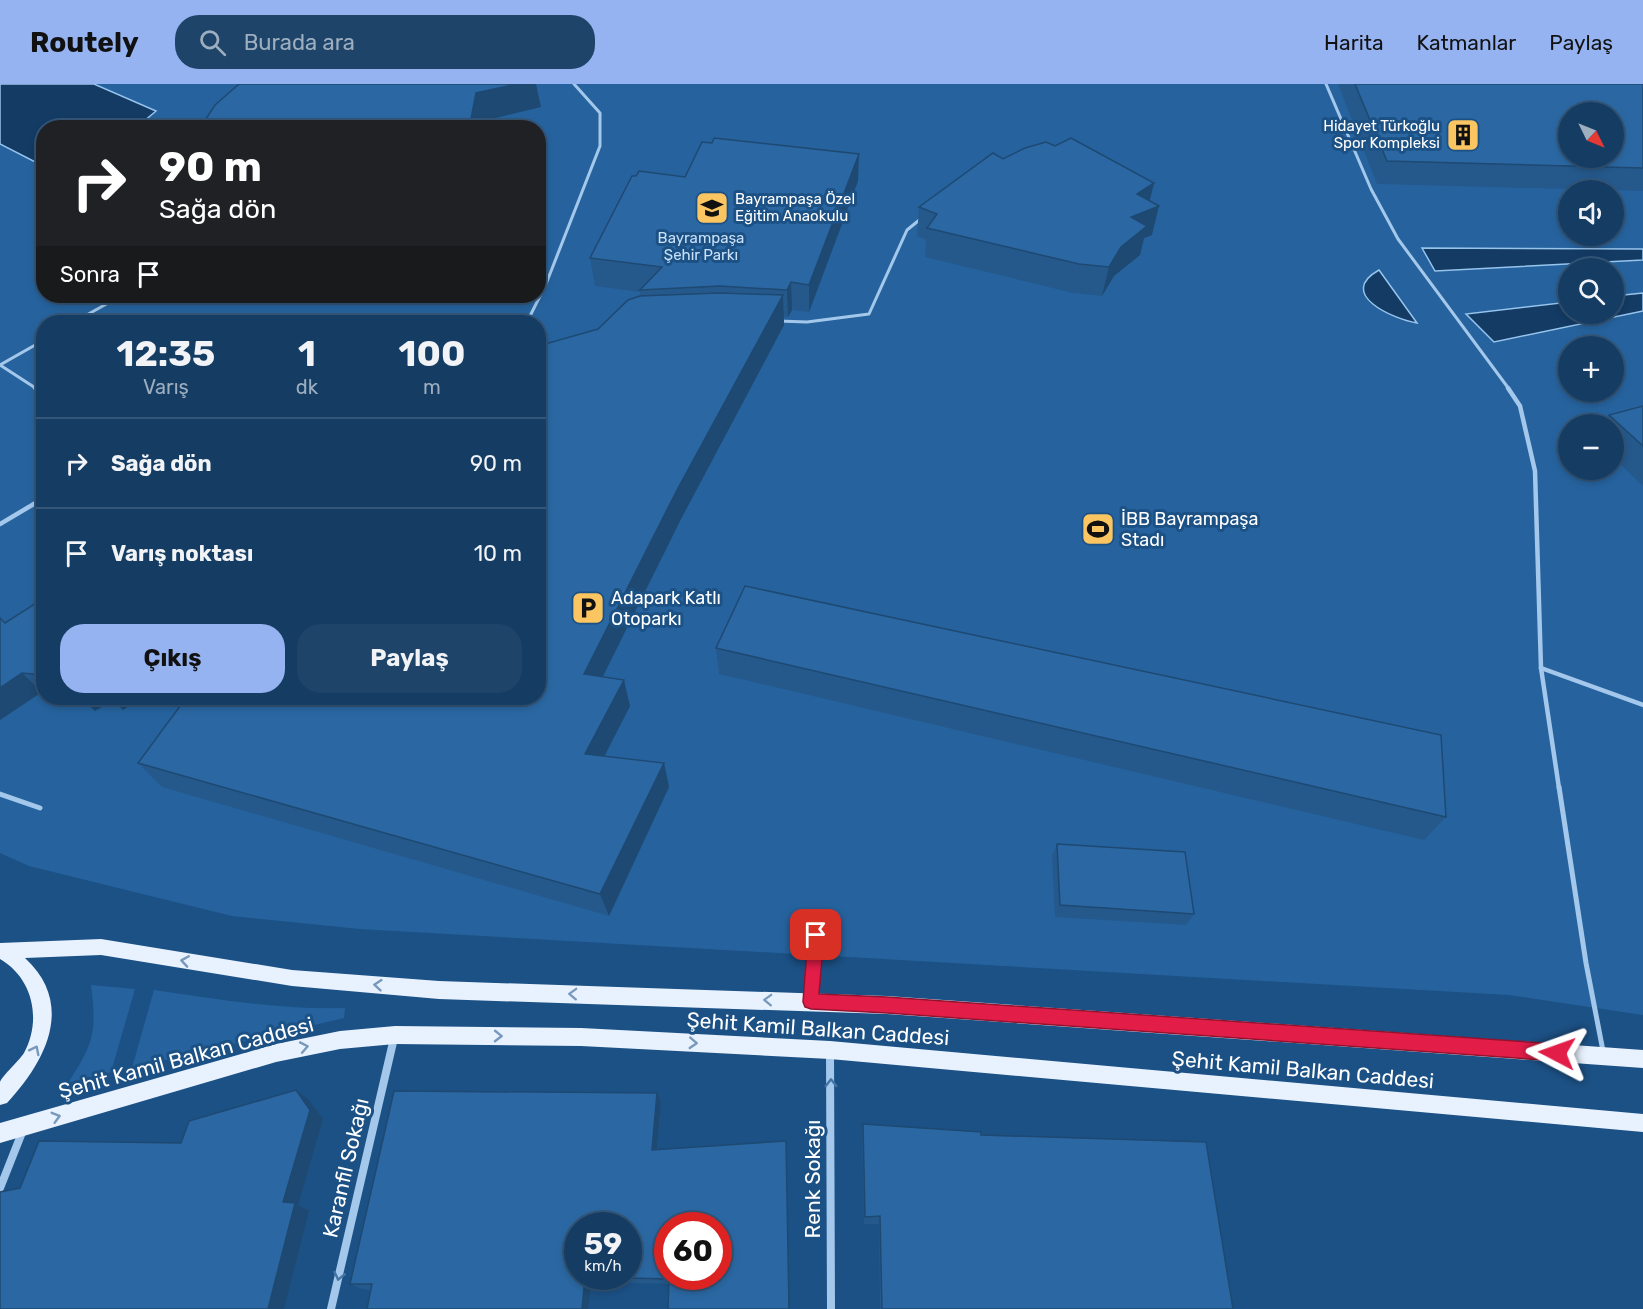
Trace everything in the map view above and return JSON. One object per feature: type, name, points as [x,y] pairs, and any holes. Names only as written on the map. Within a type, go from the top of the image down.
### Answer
[{"type":"main road","name":"Şehit Kamil Balkan Caddesi","points":[[2,951],[101,947],[292,978],[439,990],[887,1005],[1643,1059]]},
{"type":"main road","points":[[0,1096],[22,1075],[40,1040],[44,1011],[39,987],[18,961],[2,951]]},
{"type":"main road","name":"Şehit Kamil Balkan Caddesi","points":[[0,1133],[276,1053],[340,1040],[395,1035],[581,1038],[831,1050],[1643,1123]]},
{"type":"street","name":"Karanfil Sokağı","points":[[331,1309],[395,1035]]},
{"type":"street","name":"Renk Sokağı","points":[[831,1050],[831,1309]]},
{"type":"street","points":[[0,1188],[25,1126]]},
{"type":"lane","points":[[546,284],[600,146],[600,112],[574,84]]},
{"type":"lane","points":[[1326,84],[1371,189],[1398,239],[1435,292],[1485,355],[1520,406],[1535,471],[1541,668],[1586,963],[1604,1056]]},
{"type":"lane","points":[[775,321],[807,322],[869,314],[907,230],[924,216]]},
{"type":"lane","points":[[87,315],[108,303]]},
{"type":"lane","points":[[36,345],[0,365],[36,389]]},
{"type":"lane","points":[[0,524],[36,503]]},
{"type":"lane","points":[[1541,668],[1643,705]]},
{"type":"lane","points":[[0,794],[40,808]]},
{"type":"lane","points":[[811,1002],[816,935]]},
{"type":"green space","name":"Bayrampaşa Şehir Parkı","points":[[0,84],[1643,84],[1643,1015],[1509,995],[360,929],[232,916],[29,866],[0,853]]},
{"type":"green space","points":[[91,985],[135,989],[111,1072],[68,1083],[92,1037],[94,1015]]},
{"type":"green space","points":[[154,990],[273,1006],[345,1008],[344,1018],[132,1068]]},
{"type":"shaded area","points":[[0,84],[94,84],[156,111],[145,120],[36,120],[36,162],[0,144]]},
{"type":"shaded area","points":[[1422,248],[1643,249],[1643,260],[1558,258],[1558,264],[1435,271]]},
{"type":"shaded area","points":[[1379,270],[1417,323],[1383,311],[1366,296],[1363,288],[1367,279]]},
{"type":"shaded area","points":[[1643,293],[1643,311],[1624,315],[1624,295]]},
{"type":"shaded area","points":[[1558,303],[1558,324],[1581,324],[1494,342],[1466,314]]},
{"type":"building","points":[[239,84],[517,84],[476,93],[470,120],[205,120],[215,105]]},
{"type":"building","name":"Hidayet Türkoğlu Spor Kompleksi","points":[[1355,84],[1643,84],[1643,168],[1624,167],[1624,102],[1558,102],[1558,166],[1387,161]]},
{"type":"building","points":[[714,138],[859,154],[809,285],[791,282],[787,290],[720,286],[640,290],[662,267],[590,258],[632,176],[636,176],[639,171],[685,177],[702,142],[712,143]]},
{"type":"building","points":[[1071,138],[1154,183],[1137,194],[1159,206],[1131,217],[1147,226],[1121,247],[1109,267],[1079,264],[927,228],[937,214],[919,207],[993,153],[1003,159],[1025,148],[1046,142],[1055,146]]},
{"type":"building","name":"Adapark Katlı Otoparkı","points":[[719,293],[783,295],[677,490],[584,674],[624,680],[585,754],[664,763],[600,894],[138,763],[181,705],[546,705],[546,344],[598,329],[628,300],[640,296]]},
{"type":"building","points":[[1643,406],[1643,446],[1624,429],[1624,414],[1613,414]]},
{"type":"building","points":[[745,586],[1441,735],[1446,817],[716,648]]},
{"type":"building","points":[[36,603],[36,674],[22,673],[0,688],[0,618],[5,623]]},
{"type":"building","points":[[1057,844],[1185,852],[1194,914],[1060,905]]},
{"type":"building","points":[[296,1090],[310,1110],[283,1202],[295,1203],[268,1309],[0,1309],[0,1192],[20,1188],[39,1141],[181,1143],[189,1121]]},
{"type":"building","points":[[394,1091],[657,1093],[652,1150],[786,1141],[789,1309],[668,1309],[669,1290],[732,1290],[732,1212],[654,1212],[654,1279],[642,1278],[642,1212],[564,1212],[564,1290],[584,1290],[582,1309],[367,1309],[372,1284],[350,1284]]},
{"type":"building","points":[[863,1124],[981,1132],[981,1135],[1206,1142],[1233,1309],[882,1309],[880,1216],[865,1217]]},
{"type":"place","name":"Hidayet Türkoğlu Spor Kompleksi","points":[[1463,135]]},
{"type":"place","name":"Bayrampaşa Özel Eğitim Anaokulu","points":[[712,208]]},
{"type":"place","name":"İBB Bayrampaşa Stadı","points":[[1098,529]]},
{"type":"place","name":"Adapark Katlı Otoparkı","points":[[588,608]]},
{"type":"route","points":[[816,935],[811,1002],[887,1005],[1557,1053]]}]
